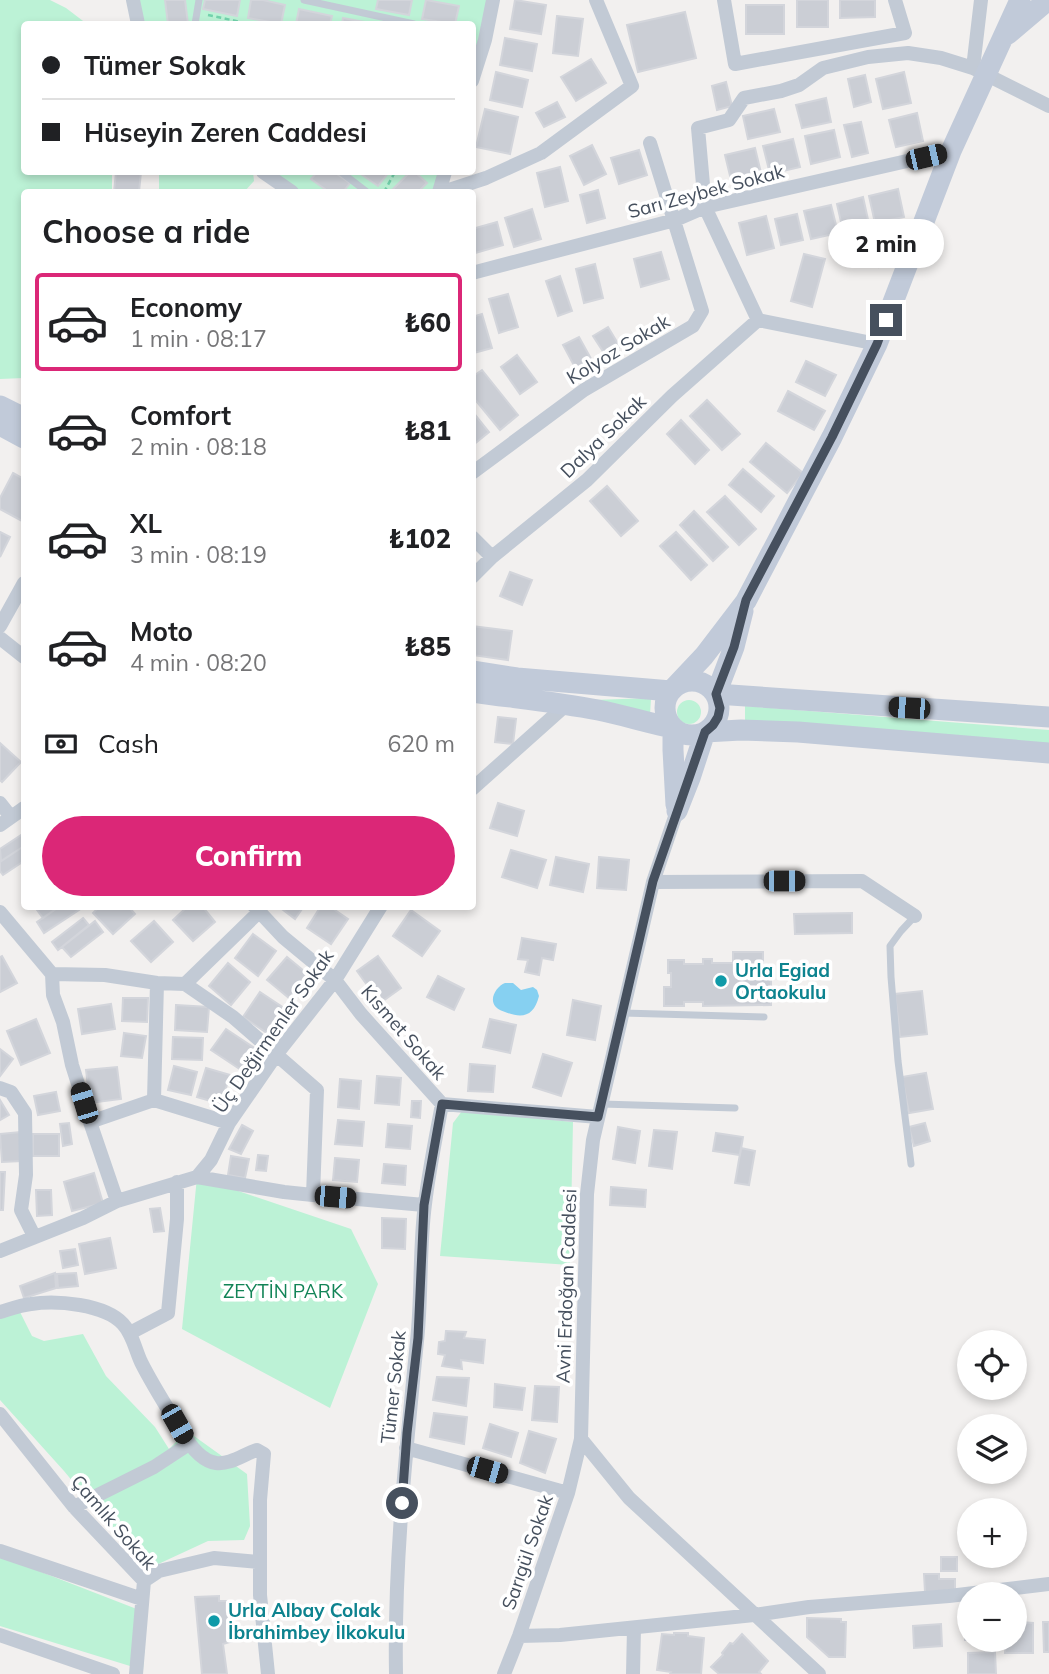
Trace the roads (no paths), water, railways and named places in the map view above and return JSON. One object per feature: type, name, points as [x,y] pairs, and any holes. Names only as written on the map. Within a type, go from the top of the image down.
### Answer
[{"type":"main road","points":[[1001,41],[1020,0]]},
{"type":"main road","points":[[677,811],[673,728],[667,719],[666,700],[704,656],[746,600],[832,437],[877,344],[979,70],[1001,41],[1048,0]]},
{"type":"main road","points":[[0,406],[21,416]]},
{"type":"main road","points":[[0,425],[21,436]]},
{"type":"main road","points":[[716,694],[734,647],[746,600]]},
{"type":"main road","points":[[476,672],[517,678],[671,691],[680,683],[694,680],[707,685],[716,694],[720,708],[718,717],[705,732],[677,811]]},
{"type":"main road","points":[[476,693],[602,711],[673,728],[672,726],[689,734],[741,730],[798,732],[1049,753]]},
{"type":"main road","points":[[716,694],[1049,717]]},
{"type":"street","points":[[133,0],[137,21]]},
{"type":"street","points":[[476,57],[479,38],[492,0]]},
{"type":"street","points":[[451,189],[486,178],[541,153],[632,86],[596,0]]},
{"type":"street","points":[[724,0],[735,64],[905,33],[895,0]]},
{"type":"street","points":[[979,70],[981,0]]},
{"type":"street","points":[[877,344],[758,320],[705,207],[698,128],[729,120],[744,98],[781,92],[799,85],[823,68],[868,57],[908,53],[941,58],[979,70],[1049,106]]},
{"type":"street","name":"Kolyoz Sokak","points":[[476,470],[584,390],[693,326],[702,311],[650,143]]},
{"type":"street","name":"Sarı Zeybek Sokak","points":[[476,272],[675,220],[705,207],[951,151]]},
{"type":"street","points":[[267,175],[288,189]]},
{"type":"street","name":"Dalya Sokak","points":[[476,573],[587,480],[671,396],[758,320]]},
{"type":"street","points":[[476,541],[492,557]]},
{"type":"street","points":[[0,626],[21,588]]},
{"type":"street","points":[[0,638],[21,655]]},
{"type":"street","points":[[476,785],[566,705]]},
{"type":"street","points":[[0,803],[5,821],[21,810]]},
{"type":"street","name":"Avni Erdoğan Caddesi","points":[[581,1439],[587,1194],[593,1140],[653,881],[677,811]]},
{"type":"street","points":[[653,881],[862,881],[915,916]]},
{"type":"street","points":[[185,984],[256,910]]},
{"type":"street","name":"Kısmet Sokak","points":[[258,910],[283,937],[335,980],[361,1014],[442,1104],[600,1111]]},
{"type":"street","name":"Üç Değirmenler Sokak","points":[[197,1177],[211,1160],[229,1123],[276,1055],[335,980],[379,910]]},
{"type":"street","points":[[0,912],[52,974],[53,995],[63,1022],[72,1065],[117,1201]]},
{"type":"street","points":[[52,974],[105,975],[157,984],[185,984],[233,1017],[317,1090],[313,1195]]},
{"type":"street","points":[[154,1100],[157,984]]},
{"type":"street","points":[[0,1088],[11,1093],[25,1113],[26,1175],[21,1210],[34,1236]]},
{"type":"street","points":[[90,1122],[154,1100],[229,1123]]},
{"type":"street","name":"Tümer Sokak","points":[[396,1674],[399,1530],[418,1338],[424,1205],[442,1104]]},
{"type":"street","points":[[0,1251],[83,1218],[117,1201],[197,1177],[284,1192],[424,1205]]},
{"type":"street","points":[[130,1333],[168,1313],[177,1219],[177,1182]]},
{"type":"street","points":[[0,1312],[31,1304],[54,1303],[97,1308],[122,1322],[130,1333],[141,1362],[189,1444],[207,1460],[226,1463],[257,1450],[264,1454],[260,1500],[260,1595],[268,1674]]},
{"type":"street","name":"Çamlık Sokak","points":[[0,1414],[74,1507],[144,1581],[136,1674]]},
{"type":"street","points":[[581,1439],[629,1498],[819,1674]]},
{"type":"street","name":"Sarıgül Sokak","points":[[504,1674],[568,1493],[581,1439]]},
{"type":"street","points":[[74,1507],[154,1467],[189,1444]]},
{"type":"street","points":[[406,1448],[568,1493]]},
{"type":"street","points":[[0,1551],[142,1599]]},
{"type":"street","points":[[144,1581],[159,1572],[214,1558],[260,1562]]},
{"type":"street","points":[[519,1636],[634,1628],[809,1607],[949,1596],[1049,1584]]},
{"type":"street","points":[[633,1674],[634,1628]]},
{"type":"street","points":[[0,1636],[113,1674]]},
{"type":"lane","points":[[196,21],[199,0]]},
{"type":"lane","points":[[304,0],[400,21]]},
{"type":"lane","points":[[345,175],[363,189]]},
{"type":"lane","points":[[911,1164],[898,1061],[890,946],[915,916]]},
{"type":"lane","points":[[623,1013],[764,1017]]},
{"type":"lane","points":[[600,1111],[735,1108]]},
{"type":"water","points":[[505,983],[513,983],[521,990],[533,987],[537,990],[539,996],[531,1012],[517,1015],[496,1007],[493,996]]},
{"type":"place","name":"Urla Egiad Ortaokulu","points":[[721,981]]},
{"type":"place","name":"Urla Albay Çolak İbrahimbey İlkokulu","points":[[214,1621]]},
{"type":"park label","name":"ZEYTİN PARK","points":[[283,1291]]}]
